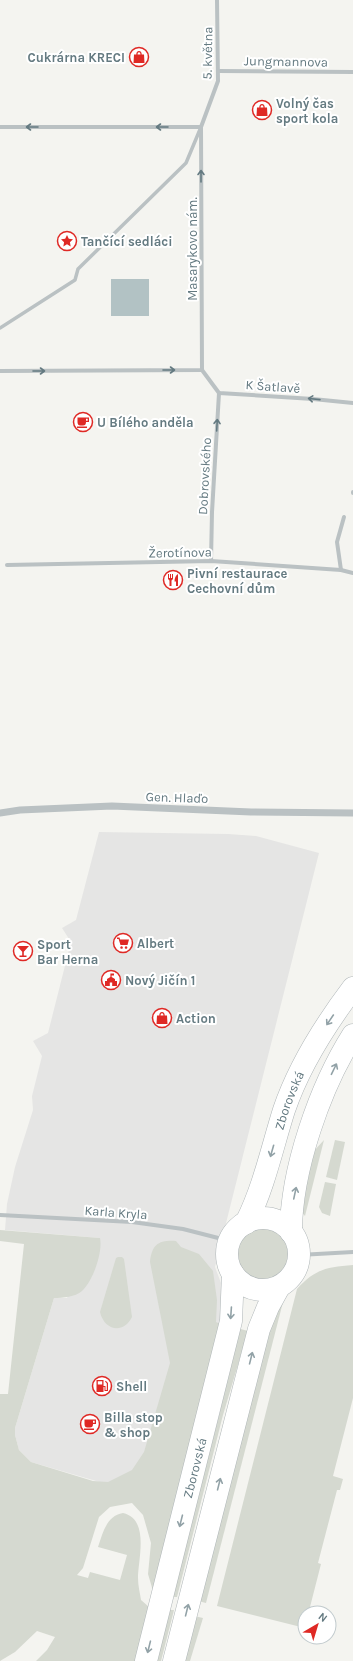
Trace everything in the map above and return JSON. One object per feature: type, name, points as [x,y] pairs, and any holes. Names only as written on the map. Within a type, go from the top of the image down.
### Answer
[{"type":"main road","name":"Zborovská","points":[[246,1223],[261,1190],[285,1109],[299,1075],[320,1035],[353,988]]},
{"type":"main road","points":[[291,1232],[293,1199],[313,1120],[327,1083],[344,1048],[353,1035]]},
{"type":"main road","points":[[258,1219],[270,1219],[280,1222],[291,1232],[296,1240],[299,1255],[297,1266],[292,1276],[279,1286],[268,1290],[252,1288],[241,1283],[233,1274],[227,1258],[230,1241],[236,1230],[246,1223],[258,1219]]},
{"type":"main road","name":"Zborovská","points":[[146,1661],[231,1321],[233,1274]]},
{"type":"main road","points":[[174,1661],[259,1328],[279,1286]]},
{"type":"street","name":"5. května","points":[[201,127],[218,81],[217,0]]},
{"type":"street","name":"Jungmannova","points":[[218,71],[353,72]]},
{"type":"street","points":[[0,127],[201,127],[186,163],[78,269],[75,280],[0,328]]},
{"type":"street","name":"Masarykovo nám.","points":[[201,127],[202,370]]},
{"type":"street","points":[[0,371],[202,370],[219,392]]},
{"type":"street","name":"K Šatlavě","points":[[219,392],[313,399],[353,404]]},
{"type":"street","name":"Dobrovského","points":[[211,561],[212,512],[219,392]]},
{"type":"street","points":[[341,570],[337,542],[344,517]]},
{"type":"street","name":"Žerotínova","points":[[7,565],[211,561],[341,570],[353,573]]},
{"type":"street","name":"Gen. Hlaďo","points":[[0,813],[20,810],[112,806],[251,812],[353,813]]},
{"type":"street","name":"Karla Kryla","points":[[0,1215],[132,1222],[183,1229],[230,1241]]},
{"type":"street","points":[[299,1255],[353,1252]]},
{"type":"shaded area","points":[[111,279],[149,279],[149,316],[111,316]]},
{"type":"shaded area","points":[[99,832],[228,834],[256,836],[319,853],[215,1267],[224,1291],[224,1304],[175,1504],[31,1462],[19,1450],[15,1435],[15,1428],[54,1298],[67,1298],[100,1238],[5,1230],[7,1204],[15,1167],[33,1110],[32,1096],[42,1056],[33,1041],[48,1033],[71,942],[62,928],[76,920]]},
{"type":"shaded area","points":[[324,1140],[305,1216],[301,1211],[313,1152]]},
{"type":"shaded area","points":[[335,1140],[345,1142],[337,1180],[326,1177]]},
{"type":"shaded area","points":[[325,1182],[336,1184],[330,1216],[322,1213],[319,1207]]},
{"type":"shaded area","points":[[258,1228],[268,1228],[282,1235],[289,1249],[289,1259],[282,1273],[268,1280],[258,1280],[248,1276],[241,1269],[237,1259],[237,1249],[241,1239],[248,1232]]},
{"type":"shaded area","points":[[0,1230],[100,1238],[101,1244],[99,1258],[93,1274],[86,1286],[76,1295],[54,1298],[15,1428],[15,1435],[19,1450],[31,1462],[93,1481],[108,1482],[132,1470],[144,1452],[170,1363],[150,1262],[155,1247],[161,1242],[176,1241],[181,1247],[199,1254],[213,1271],[217,1300],[216,1322],[220,1324],[153,1591],[148,1574],[151,1543],[143,1515],[132,1503],[110,1507],[99,1517],[83,1568],[77,1575],[88,1578],[90,1572],[120,1580],[127,1555],[98,1547],[106,1526],[109,1521],[117,1515],[123,1513],[131,1517],[137,1523],[141,1541],[138,1578],[139,1587],[141,1600],[149,1607],[135,1661],[36,1661],[47,1650],[55,1637],[37,1631],[15,1652],[0,1661],[0,1394],[8,1394],[24,1244],[0,1241]]},
{"type":"shaded area","points":[[122,1257],[124,1259],[132,1317],[124,1326],[114,1328],[105,1323],[100,1312],[116,1258]]},
{"type":"shaded area","points":[[353,1265],[353,1398],[333,1476],[343,1479],[340,1490],[337,1490],[318,1563],[321,1564],[311,1605],[297,1605],[297,1626],[217,1606],[297,1289],[316,1273],[336,1267]]},
{"type":"shaded area","points":[[283,1302],[206,1603],[198,1601],[269,1319]]},
{"type":"shaded area","points":[[237,1328],[248,1331],[223,1415],[177,1597],[173,1597],[220,1411]]},
{"type":"shaded area","points":[[170,1610],[174,1610],[161,1661],[157,1661]]},
{"type":"shaded area","points":[[194,1616],[203,1618],[190,1661],[182,1661]]},
{"type":"place","name":"Cukrárna KRECI","points":[[139,57]]},
{"type":"place","name":"Volný čas sport kola","points":[[262,110]]},
{"type":"place","name":"Tančící sedláci","points":[[67,241]]},
{"type":"place","name":"U Bílého anděla","points":[[83,422]]},
{"type":"place","name":"Pivní restaurace Cechovní dům","points":[[173,580]]},
{"type":"place","name":"Albert","points":[[123,943]]},
{"type":"place","name":"Sport Bar Herna","points":[[23,951]]},
{"type":"place","name":"Nový Jičín 1","points":[[111,980]]},
{"type":"place","name":"Action","points":[[162,1018]]},
{"type":"place","name":"Shell","points":[[102,1386]]},
{"type":"place","name":"Billa stop & shop","points":[[90,1424]]}]
